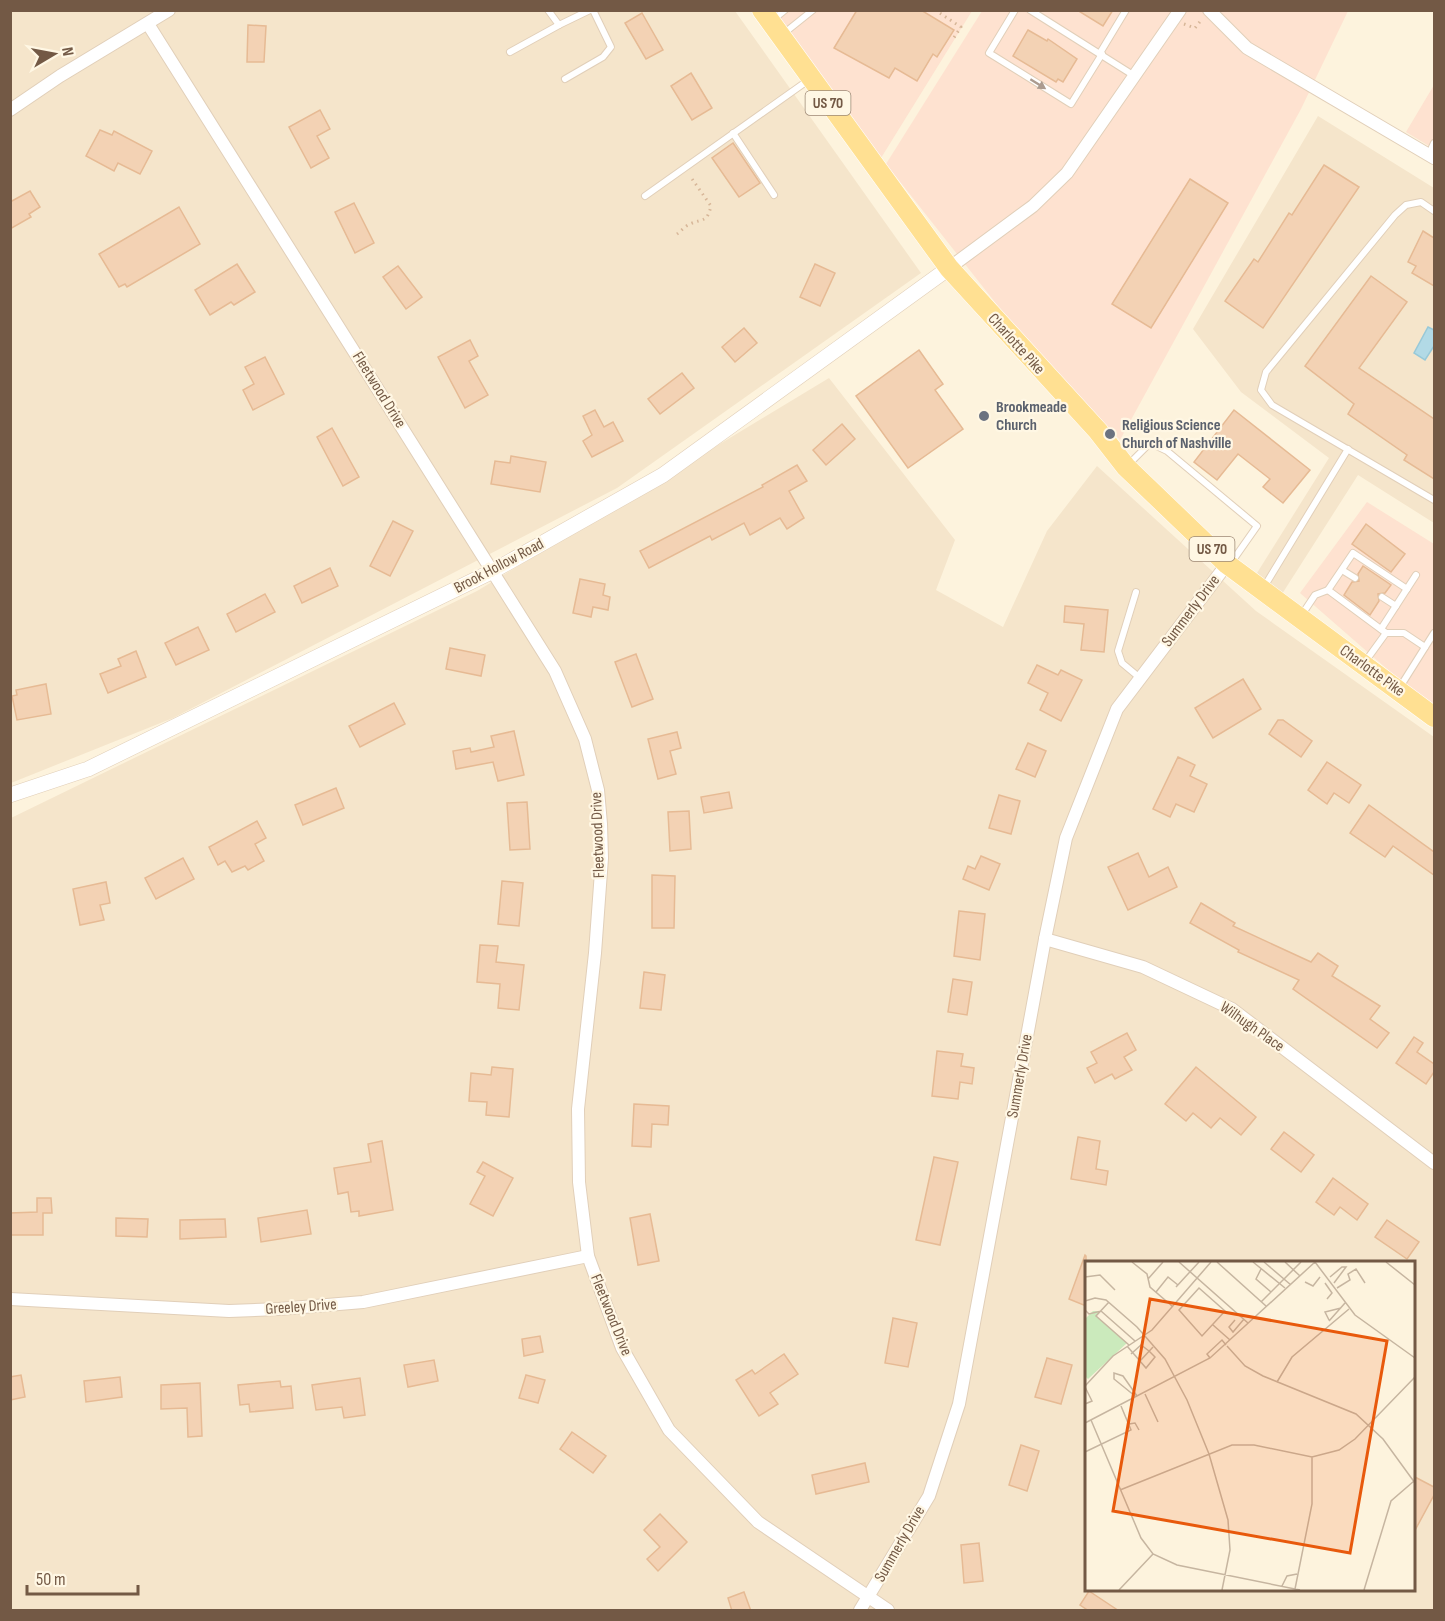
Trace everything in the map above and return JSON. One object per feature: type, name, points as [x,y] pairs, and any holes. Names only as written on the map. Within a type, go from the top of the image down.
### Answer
[{"type":"main road","name":"Charlotte Pike","points":[[774,20],[811,78],[949,268],[1098,431],[1126,467],[1228,565],[1434,717]]},
{"type":"street","points":[[10,110],[60,76],[169,10]]},
{"type":"street","points":[[949,268],[1033,206],[1067,173],[1180,10]]},
{"type":"street","points":[[1209,10],[1247,48],[1432,152]]},
{"type":"street","name":"Fleetwood Drive","points":[[148,24],[493,571],[555,671],[575,710],[598,790],[601,866],[595,953],[578,1108],[579,1182],[588,1256],[622,1348],[669,1430],[758,1522],[888,1611]]},
{"type":"street","name":"Brook Hollow Road","points":[[10,795],[88,769],[493,571],[663,474],[949,268]]},
{"type":"street","name":"Summerly Drive","points":[[860,1611],[928,1496],[959,1404],[1044,939],[1066,838],[1117,709],[1228,565]]},
{"type":"street","name":"Wilhugh Place","points":[[1044,939],[1143,967],[1232,1009],[1434,1163]]},
{"type":"street","name":"Greeley Drive","points":[[10,1299],[229,1311],[279,1309],[363,1302],[588,1256]]},
{"type":"lane","points":[[548,10],[559,25]]},
{"type":"lane","points":[[510,52],[591,10],[611,47],[603,57],[565,79]]},
{"type":"lane","points":[[774,20],[813,10]]},
{"type":"lane","points":[[1015,10],[988,53],[1071,104],[1126,10]]},
{"type":"lane","points":[[1030,10],[1133,75]]},
{"type":"lane","points":[[645,195],[811,78]]},
{"type":"lane","points":[[733,133],[774,195]]},
{"type":"lane","points":[[1434,211],[1421,202],[1406,205],[1395,215],[1266,372],[1262,390],[1272,405],[1434,500]]},
{"type":"lane","points":[[1126,467],[1150,443],[1167,451],[1257,526],[1228,565]]},
{"type":"lane","points":[[1262,590],[1348,449]]},
{"type":"lane","points":[[1300,618],[1315,595],[1328,590],[1353,553],[1407,589]]},
{"type":"lane","points":[[1342,570],[1355,578]]},
{"type":"lane","points":[[1363,664],[1416,575]]},
{"type":"lane","points":[[1328,590],[1383,631],[1404,633],[1425,647]]},
{"type":"lane","points":[[1136,592],[1118,651],[1122,663],[1140,678]]},
{"type":"lane","points":[[1382,597],[1396,606]]},
{"type":"lane","points":[[1398,690],[1434,633]]},
{"type":"path","points":[[935,10],[961,27],[953,39]]},
{"type":"path","points":[[676,234],[692,223],[704,222],[708,218],[711,206],[690,176]]},
{"type":"shaded area","points":[[11,11],[735,11],[921,273],[617,488],[173,718],[11,783]]},
{"type":"shaded area","points":[[775,11],[972,11],[881,158]]},
{"type":"shaded area","points":[[982,11],[1348,11],[1301,109],[1120,440],[998,306],[886,164]]},
{"type":"shaded area","points":[[1434,85],[1434,149],[1406,132]]},
{"type":"shaded area","points":[[1318,116],[1434,188],[1434,523],[1358,475],[1282,594],[1257,573],[1329,458],[1241,392],[1193,329]]},
{"type":"shaded area","points":[[829,378],[955,540],[936,590],[1003,627],[1047,531],[1097,466],[1256,611],[1434,737],[1434,1610],[11,1610],[11,818],[477,591]]},
{"type":"shaded area","points":[[1367,502],[1434,544],[1434,706],[1410,689],[1300,593]]},
{"type":"water","points":[[1428,327],[1434,330],[1434,346],[1425,360],[1414,353]]},
{"type":"building","points":[[857,10],[921,10],[954,30],[937,57],[933,54],[917,81],[895,68],[889,78],[834,48]]},
{"type":"building","points":[[1077,10],[1113,10],[1103,26]]},
{"type":"building","points":[[642,13],[663,50],[646,59],[625,23]]},
{"type":"building","points":[[248,25],[266,26],[264,62],[247,62]]},
{"type":"building","points":[[1028,30],[1047,41],[1048,39],[1077,59],[1063,82],[1058,79],[1056,82],[1013,56]]},
{"type":"building","points":[[691,73],[712,108],[692,120],[671,86]]},
{"type":"building","points":[[320,110],[330,129],[317,136],[329,158],[311,168],[289,127]]},
{"type":"building","points":[[100,130],[112,135],[114,131],[152,151],[140,174],[118,163],[114,171],[86,156]]},
{"type":"building","points":[[733,143],[760,183],[739,197],[712,158]]},
{"type":"building","points":[[1324,165],[1359,187],[1263,328],[1225,301],[1254,259],[1258,262],[1289,213],[1292,215]]},
{"type":"building","points":[[1190,179],[1228,203],[1151,328],[1112,304]]},
{"type":"building","points":[[30,191],[40,207],[29,214],[31,217],[10,229],[10,202]]},
{"type":"building","points":[[354,203],[374,243],[355,253],[335,212]]},
{"type":"building","points":[[179,207],[200,244],[127,287],[125,284],[119,287],[99,254]]},
{"type":"building","points":[[1423,231],[1434,238],[1434,286],[1412,273],[1416,266],[1408,262]]},
{"type":"building","points":[[237,264],[255,292],[234,305],[231,302],[210,315],[195,290]]},
{"type":"building","points":[[815,264],[835,273],[820,306],[800,297]]},
{"type":"building","points":[[398,266],[422,297],[406,309],[383,277]]},
{"type":"building","points":[[1371,276],[1407,302],[1359,368],[1434,419],[1434,479],[1404,460],[1407,455],[1348,414],[1354,404],[1305,366]]},
{"type":"building","points":[[744,328],[757,343],[735,362],[722,347]]},
{"type":"building","points":[[470,340],[478,356],[469,361],[488,395],[465,408],[438,357]]},
{"type":"building","points":[[919,350],[943,384],[935,390],[963,429],[908,468],[856,396]]},
{"type":"building","points":[[265,357],[284,394],[253,410],[243,390],[254,384],[245,367]]},
{"type":"building","points":[[682,373],[694,388],[660,414],[648,399]]},
{"type":"building","points":[[595,410],[604,427],[613,422],[623,441],[592,457],[583,441],[592,435],[583,416]]},
{"type":"building","points":[[1234,410],[1310,470],[1283,503],[1263,487],[1270,479],[1238,454],[1217,480],[1194,462]]},
{"type":"building","points":[[842,424],[855,439],[826,465],[813,450]]},
{"type":"building","points":[[332,428],[359,477],[343,486],[317,437]]},
{"type":"building","points":[[511,456],[546,462],[540,492],[491,484],[495,461],[510,463]]},
{"type":"building","points":[[797,465],[807,481],[789,491],[804,518],[787,529],[780,518],[750,535],[744,523],[712,540],[710,536],[649,568],[640,551],[763,487],[762,485]]},
{"type":"building","points":[[393,521],[413,531],[390,576],[370,566]]},
{"type":"building","points":[[1366,524],[1405,554],[1391,572],[1352,544]]},
{"type":"building","points":[[1363,566],[1391,585],[1385,593],[1378,594],[1379,601],[1370,615],[1344,595],[1352,582],[1359,581],[1358,574]]},
{"type":"building","points":[[330,568],[338,586],[302,603],[294,586]]},
{"type":"building","points":[[580,579],[605,584],[603,595],[610,597],[608,610],[593,607],[591,617],[573,613]]},
{"type":"building","points":[[265,594],[275,612],[236,632],[227,614]]},
{"type":"building","points":[[1065,606],[1108,610],[1104,652],[1081,650],[1084,624],[1064,622]]},
{"type":"building","points":[[198,627],[209,650],[176,665],[165,643]]},
{"type":"building","points":[[450,648],[485,655],[481,676],[446,669]]},
{"type":"building","points":[[136,651],[146,677],[108,693],[100,674],[121,666],[118,659]]},
{"type":"building","points":[[636,654],[653,699],[632,707],[615,662]]},
{"type":"building","points":[[1037,665],[1058,675],[1061,670],[1082,680],[1061,721],[1040,710],[1048,693],[1028,683]]},
{"type":"building","points":[[1243,679],[1261,709],[1213,738],[1195,708]]},
{"type":"building","points":[[46,684],[51,714],[17,720],[12,696],[17,695],[16,690]]},
{"type":"building","points":[[394,703],[405,724],[360,747],[349,726]]},
{"type":"building","points":[[1278,720],[1283,720],[1312,741],[1301,757],[1269,734]]},
{"type":"building","points":[[514,731],[524,775],[498,781],[493,762],[456,769],[453,751],[470,748],[471,752],[494,747],[491,736]]},
{"type":"building","points":[[677,732],[681,748],[670,751],[676,774],[658,779],[648,739]]},
{"type":"building","points":[[1028,743],[1046,751],[1035,777],[1016,769]]},
{"type":"building","points":[[1178,757],[1195,765],[1190,776],[1207,784],[1194,812],[1176,804],[1170,817],[1153,809]]},
{"type":"building","points":[[1327,762],[1361,785],[1349,803],[1334,793],[1327,804],[1308,790]]},
{"type":"building","points":[[336,788],[344,808],[303,825],[295,805]]},
{"type":"building","points":[[729,792],[732,808],[704,813],[701,797]]},
{"type":"building","points":[[999,795],[1020,801],[1011,834],[989,828]]},
{"type":"building","points":[[527,802],[530,849],[510,850],[507,803]]},
{"type":"building","points":[[1369,805],[1434,852],[1434,875],[1393,846],[1385,857],[1350,833]]},
{"type":"building","points":[[689,811],[691,849],[670,851],[668,812]]},
{"type":"building","points":[[257,821],[266,838],[255,844],[264,861],[248,870],[245,866],[232,872],[225,861],[218,865],[209,847]]},
{"type":"building","points":[[1138,853],[1149,877],[1168,867],[1177,887],[1128,910],[1108,867]]},
{"type":"building","points":[[981,856],[1000,864],[989,890],[963,879],[968,866],[975,869]]},
{"type":"building","points":[[183,858],[194,879],[156,899],[145,878]]},
{"type":"building","points":[[652,875],[675,876],[674,928],[652,928]]},
{"type":"building","points":[[502,881],[523,883],[519,926],[498,924]]},
{"type":"building","points":[[106,882],[110,903],[100,905],[104,920],[80,925],[73,889]]},
{"type":"building","points":[[1201,903],[1235,923],[1233,926],[1311,962],[1318,953],[1338,966],[1332,976],[1380,1006],[1370,1019],[1389,1033],[1377,1048],[1293,989],[1299,980],[1238,952],[1239,950],[1190,923]]},
{"type":"building","points":[[959,911],[985,914],[980,960],[954,956]]},
{"type":"building","points":[[480,945],[498,946],[496,962],[524,965],[519,1010],[498,1008],[500,984],[477,982]]},
{"type":"building","points":[[644,972],[665,975],[661,1010],[640,1008]]},
{"type":"building","points":[[953,979],[972,982],[967,1015],[948,1012]]},
{"type":"building","points":[[1127,1033],[1136,1050],[1124,1057],[1132,1070],[1115,1079],[1112,1074],[1095,1083],[1087,1068],[1097,1063],[1091,1052]]},
{"type":"building","points":[[1414,1037],[1423,1043],[1417,1052],[1434,1064],[1434,1072],[1426,1084],[1396,1063]]},
{"type":"building","points":[[937,1051],[963,1054],[961,1066],[974,1068],[972,1084],[960,1082],[958,1099],[932,1096]]},
{"type":"building","points":[[492,1067],[513,1069],[509,1117],[486,1115],[487,1102],[469,1101],[471,1073],[491,1075]]},
{"type":"building","points":[[1196,1067],[1256,1117],[1241,1135],[1220,1118],[1211,1128],[1193,1113],[1186,1121],[1165,1104]]},
{"type":"building","points":[[634,1104],[669,1106],[668,1125],[652,1124],[651,1147],[632,1146]]},
{"type":"building","points":[[1284,1132],[1314,1155],[1301,1172],[1271,1149]]},
{"type":"building","points":[[1078,1137],[1100,1141],[1096,1169],[1108,1171],[1106,1185],[1071,1179]]},
{"type":"building","points":[[382,1141],[393,1210],[359,1216],[359,1211],[351,1212],[348,1192],[338,1194],[334,1168],[371,1162],[368,1144]]},
{"type":"building","points":[[934,1157],[958,1162],[940,1245],[916,1240]]},
{"type":"building","points":[[483,1162],[513,1178],[493,1216],[470,1204],[485,1176],[477,1172]]},
{"type":"building","points":[[1333,1178],[1368,1204],[1357,1220],[1340,1207],[1334,1215],[1316,1202]]},
{"type":"building","points":[[37,1198],[51,1198],[52,1213],[43,1213],[43,1235],[10,1235],[10,1213],[37,1212]]},
{"type":"building","points":[[307,1210],[311,1234],[261,1242],[258,1218]]},
{"type":"building","points":[[650,1214],[659,1261],[638,1265],[630,1218]]},
{"type":"building","points":[[116,1218],[148,1219],[147,1237],[116,1236]]},
{"type":"building","points":[[225,1219],[226,1237],[180,1239],[180,1220]]},
{"type":"building","points":[[1387,1220],[1419,1242],[1407,1259],[1375,1237]]},
{"type":"building","points":[[1085,1255],[1085,1306],[1069,1299]]},
{"type":"building","points":[[893,1318],[917,1323],[908,1367],[885,1363]]},
{"type":"building","points":[[540,1336],[543,1352],[524,1356],[522,1339]]},
{"type":"building","points":[[784,1354],[798,1374],[770,1393],[778,1404],[759,1416],[736,1380],[752,1370],[755,1374]]},
{"type":"building","points":[[1047,1358],[1072,1365],[1061,1404],[1035,1397]]},
{"type":"building","points":[[434,1360],[438,1381],[408,1387],[404,1365]]},
{"type":"building","points":[[21,1375],[25,1397],[10,1400],[10,1377]]},
{"type":"building","points":[[526,1375],[545,1380],[538,1403],[519,1398]]},
{"type":"building","points":[[120,1377],[122,1397],[86,1402],[84,1381]]},
{"type":"building","points":[[360,1378],[365,1415],[344,1418],[342,1407],[316,1410],[312,1385]]},
{"type":"building","points":[[280,1381],[281,1387],[291,1386],[293,1408],[250,1412],[249,1404],[240,1405],[238,1385]]},
{"type":"building","points":[[200,1383],[202,1436],[188,1437],[187,1408],[161,1409],[161,1385]]},
{"type":"building","points":[[572,1432],[606,1456],[593,1473],[560,1449]]},
{"type":"building","points":[[1021,1445],[1039,1451],[1027,1491],[1009,1485]]},
{"type":"building","points":[[865,1463],[869,1482],[816,1494],[812,1475]]},
{"type":"building","points":[[1415,1477],[1434,1487],[1434,1495],[1415,1530]]},
{"type":"building","points":[[660,1514],[687,1542],[658,1571],[647,1559],[660,1547],[644,1530]]},
{"type":"building","points":[[979,1543],[983,1581],[964,1583],[961,1545]]},
{"type":"building","points":[[1089,1591],[1119,1611],[1089,1611],[1080,1605]]},
{"type":"building","points":[[744,1592],[751,1611],[732,1611],[728,1598]]},
{"type":"place","name":"Brookmeade Church","points":[[984,416]]},
{"type":"place","name":"Religious Science Church of Nashville","points":[[1110,434]]}]
